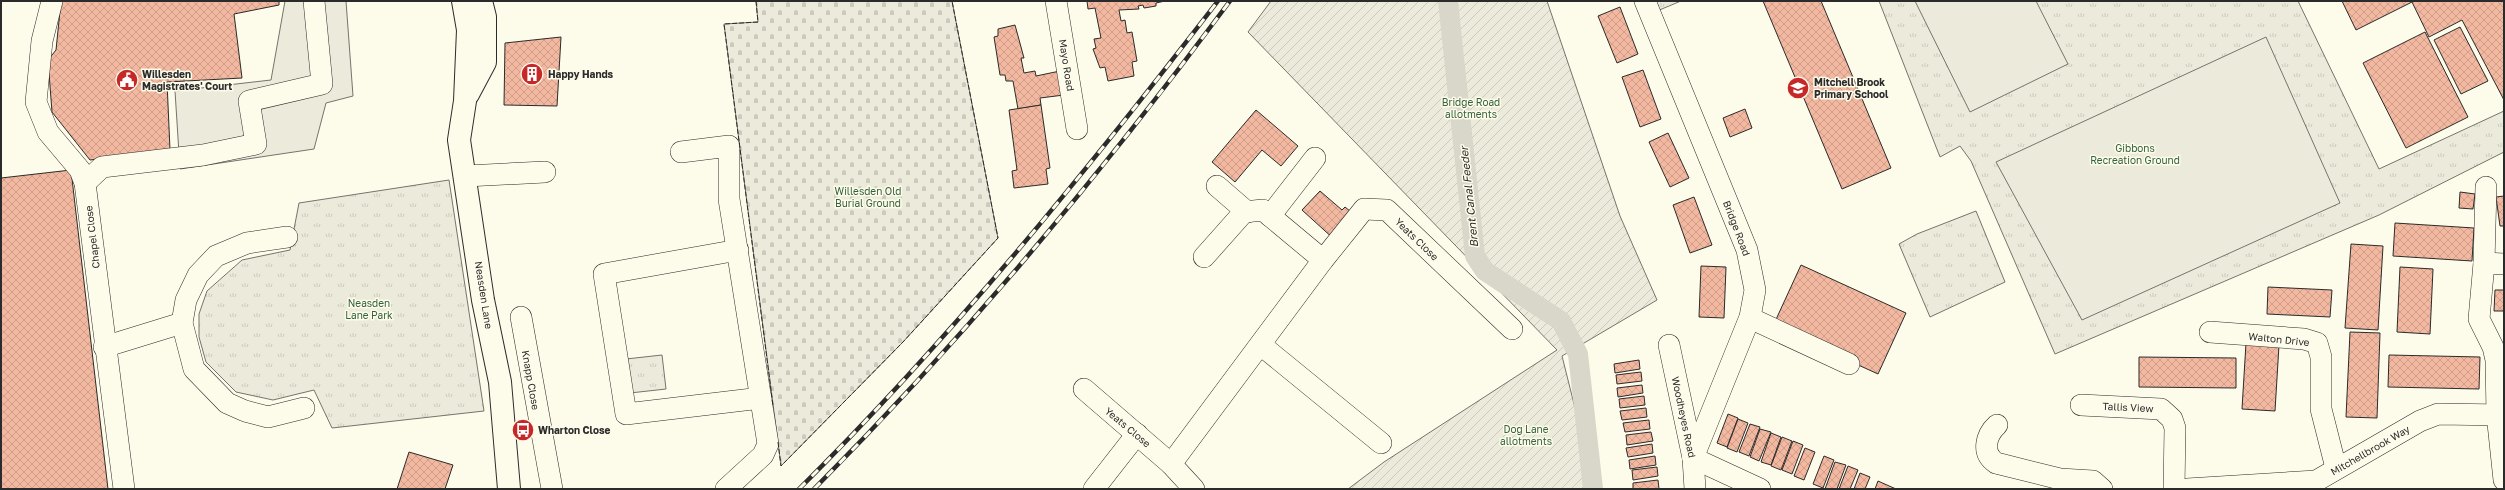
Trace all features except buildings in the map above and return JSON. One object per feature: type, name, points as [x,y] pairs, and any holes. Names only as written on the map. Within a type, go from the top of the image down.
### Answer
[{"type":"main road","name":"Neasden Lane","points":[[463,1],[468,30],[465,101],[459,140],[466,176],[483,300],[500,382],[509,489]]},
{"type":"main road","name":"Neasden Lane","points":[[465,101],[485,62],[485,17],[481,1]]},
{"type":"street","name":"Chapel Close","points":[[52,1],[42,41],[36,102],[48,132],[80,170],[85,183],[104,347],[124,489]]},
{"type":"street","points":[[85,183],[102,167],[203,155],[256,144],[249,101],[322,84],[314,1]]},
{"type":"street","name":"Mayo Road","points":[[1056,1],[1077,129]]},
{"type":"street","name":"Bridge Road","points":[[1645,1],[1747,250],[1755,290],[1750,318],[1693,458]]},
{"type":"street","points":[[681,152],[729,146],[729,199],[768,444],[763,455],[726,489]]},
{"type":"street","points":[[1270,216],[1315,158]]},
{"type":"street","points":[[466,176],[545,172]]},
{"type":"street","points":[[1217,186],[1247,212]]},
{"type":"street","points":[[2486,187],[2484,263],[2479,319],[2494,353],[2501,414],[2504,480]]},
{"type":"street","name":"Yeats Close","points":[[1171,464],[1323,260],[1364,209],[1387,210],[1512,329]]},
{"type":"street","points":[[1204,257],[1244,212],[1263,210],[1323,260]]},
{"type":"street","points":[[287,238],[247,243],[216,256],[198,275],[186,300],[182,323],[194,369],[227,403],[245,411],[268,417],[304,408]]},
{"type":"street","points":[[738,250],[604,274],[624,407],[626,414],[761,398]]},
{"type":"street","points":[[2484,263],[2504,264]]},
{"type":"street","name":"Knapp Close","points":[[520,318],[552,489]]},
{"type":"street","points":[[1750,318],[1849,364]]},
{"type":"street","points":[[104,347],[182,323]]},
{"type":"street","name":"Walton Drive","points":[[2210,332],[2304,339],[2317,343],[2320,357],[2321,409],[2336,468]]},
{"type":"street","points":[[1261,345],[1382,443]]},
{"type":"street","name":"Woodheyes Road","points":[[1669,345],[1693,458],[1695,489]]},
{"type":"street","name":"Yeats Close","points":[[1084,390],[1171,464],[1194,489]]},
{"type":"street","name":"Tallis View","points":[[2081,405],[2161,409],[2172,419],[2175,428],[2174,489]]},
{"type":"street","name":"Mitchellbrook Way","points":[[2187,489],[2316,485],[2336,468],[2420,421],[2438,414],[2501,414]]},
{"type":"street","points":[[1997,425],[1990,431],[1987,441],[1989,455],[1996,462],[2060,478],[2093,481],[2102,489]]},
{"type":"street","points":[[1094,489],[1137,434]]},
{"type":"street","points":[[1693,458],[1760,489]]},
{"type":"green space","name":"Willesden Old Burial Ground","points":[[756,1],[952,1],[998,238],[903,342],[781,466],[724,24],[758,22]]},
{"type":"green space","name":"Bridge Road allotments","points":[[1271,1],[1547,1],[1620,216],[1657,300],[1562,356],[1581,432],[1587,489],[1348,489],[1384,462],[1557,350],[1248,32]]},
{"type":"green space","points":[[1653,1],[1681,1],[1657,11]]},
{"type":"green space","name":"Gibbons Recreation Ground","points":[[1879,1],[2298,1],[2379,169],[2504,111],[2504,152],[2379,215],[2055,354],[1971,161],[1960,146],[1940,157]]},
{"type":"green space","points":[[1915,1],[2036,1],[2068,64],[1970,112]]},
{"type":"green space","points":[[2266,37],[2340,203],[2082,320],[1996,162]]},
{"type":"green space","name":"Neasden Lane Park","points":[[449,180],[484,411],[332,428],[314,390],[273,400],[236,392],[206,362],[199,337],[199,314],[207,291],[242,260],[290,250],[299,203]]},
{"type":"green space","points":[[1976,211],[2005,282],[1930,317],[1899,244],[1917,234]]},
{"type":"green space","points":[[662,355],[666,389],[630,393],[626,359]]},
{"type":"shaded area","points":[[285,1],[346,1],[353,96],[326,103],[314,149],[180,169],[175,91],[271,80]]},
{"type":"waterway","name":"Brent Canal Feeder","points":[[1448,1],[1475,256],[1485,271],[1561,321],[1578,354],[1593,489]]},
{"type":"railway","points":[[799,489],[855,432],[964,313],[1119,128],[1218,1]]},
{"type":"railway","points":[[814,489],[870,432],[1031,252],[1133,128],[1230,1]]},
{"type":"fence","points":[[756,1],[758,22],[724,24],[773,406]]},
{"type":"fence","points":[[778,442],[781,466],[903,342],[998,238],[952,1]]},
{"type":"place","name":"Happy Hands","points":[[532,74]]},
{"type":"place","name":"Willesden Magistrates' Court","points":[[127,80]]},
{"type":"place","name":"Mitchell Brook Primary School","points":[[1798,88]]},
{"type":"place","name":"Wharton Close","points":[[523,430]]},
{"type":"park label","name":"Dog Lane allotments","points":[[1526,434]]}]
